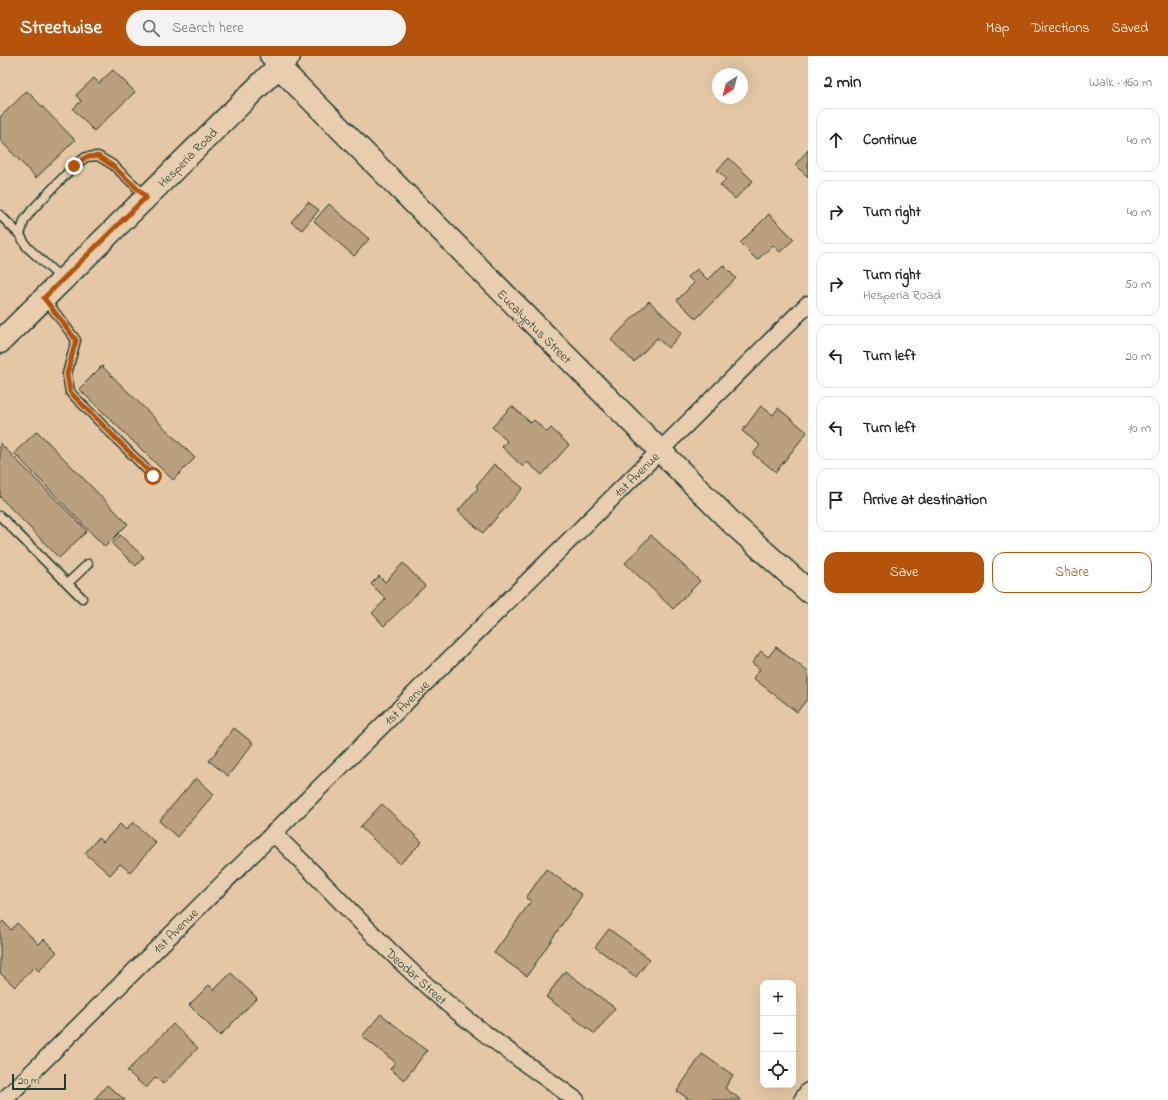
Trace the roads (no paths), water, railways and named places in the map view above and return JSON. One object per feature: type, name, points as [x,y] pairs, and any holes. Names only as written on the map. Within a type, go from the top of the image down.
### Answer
[{"type":"main road","name":"Hesperia Road","points":[[0,342],[146,197],[278,59]]},
{"type":"main road","name":"Eucalyptus Street","points":[[278,59],[659,451],[764,554],[808,590]]},
{"type":"street","name":"1st Avenue","points":[[4,1100],[808,304]]},
{"type":"street","name":"Deodar Street","points":[[273,833],[382,945],[442,999],[494,1041],[576,1100]]},
{"type":"street","points":[[802,1100],[808,1091]]},
{"type":"lane","points":[[20,235],[24,221],[32,210],[74,166],[86,157],[98,156],[113,166],[146,197]]},
{"type":"lane","points":[[0,215],[20,235],[27,247],[63,280]]},
{"type":"lane","points":[[44,298],[76,340],[67,374],[70,392],[153,476]]},
{"type":"lane","points":[[0,516],[82,598]]},
{"type":"lane","points":[[68,583],[88,564]]}]
